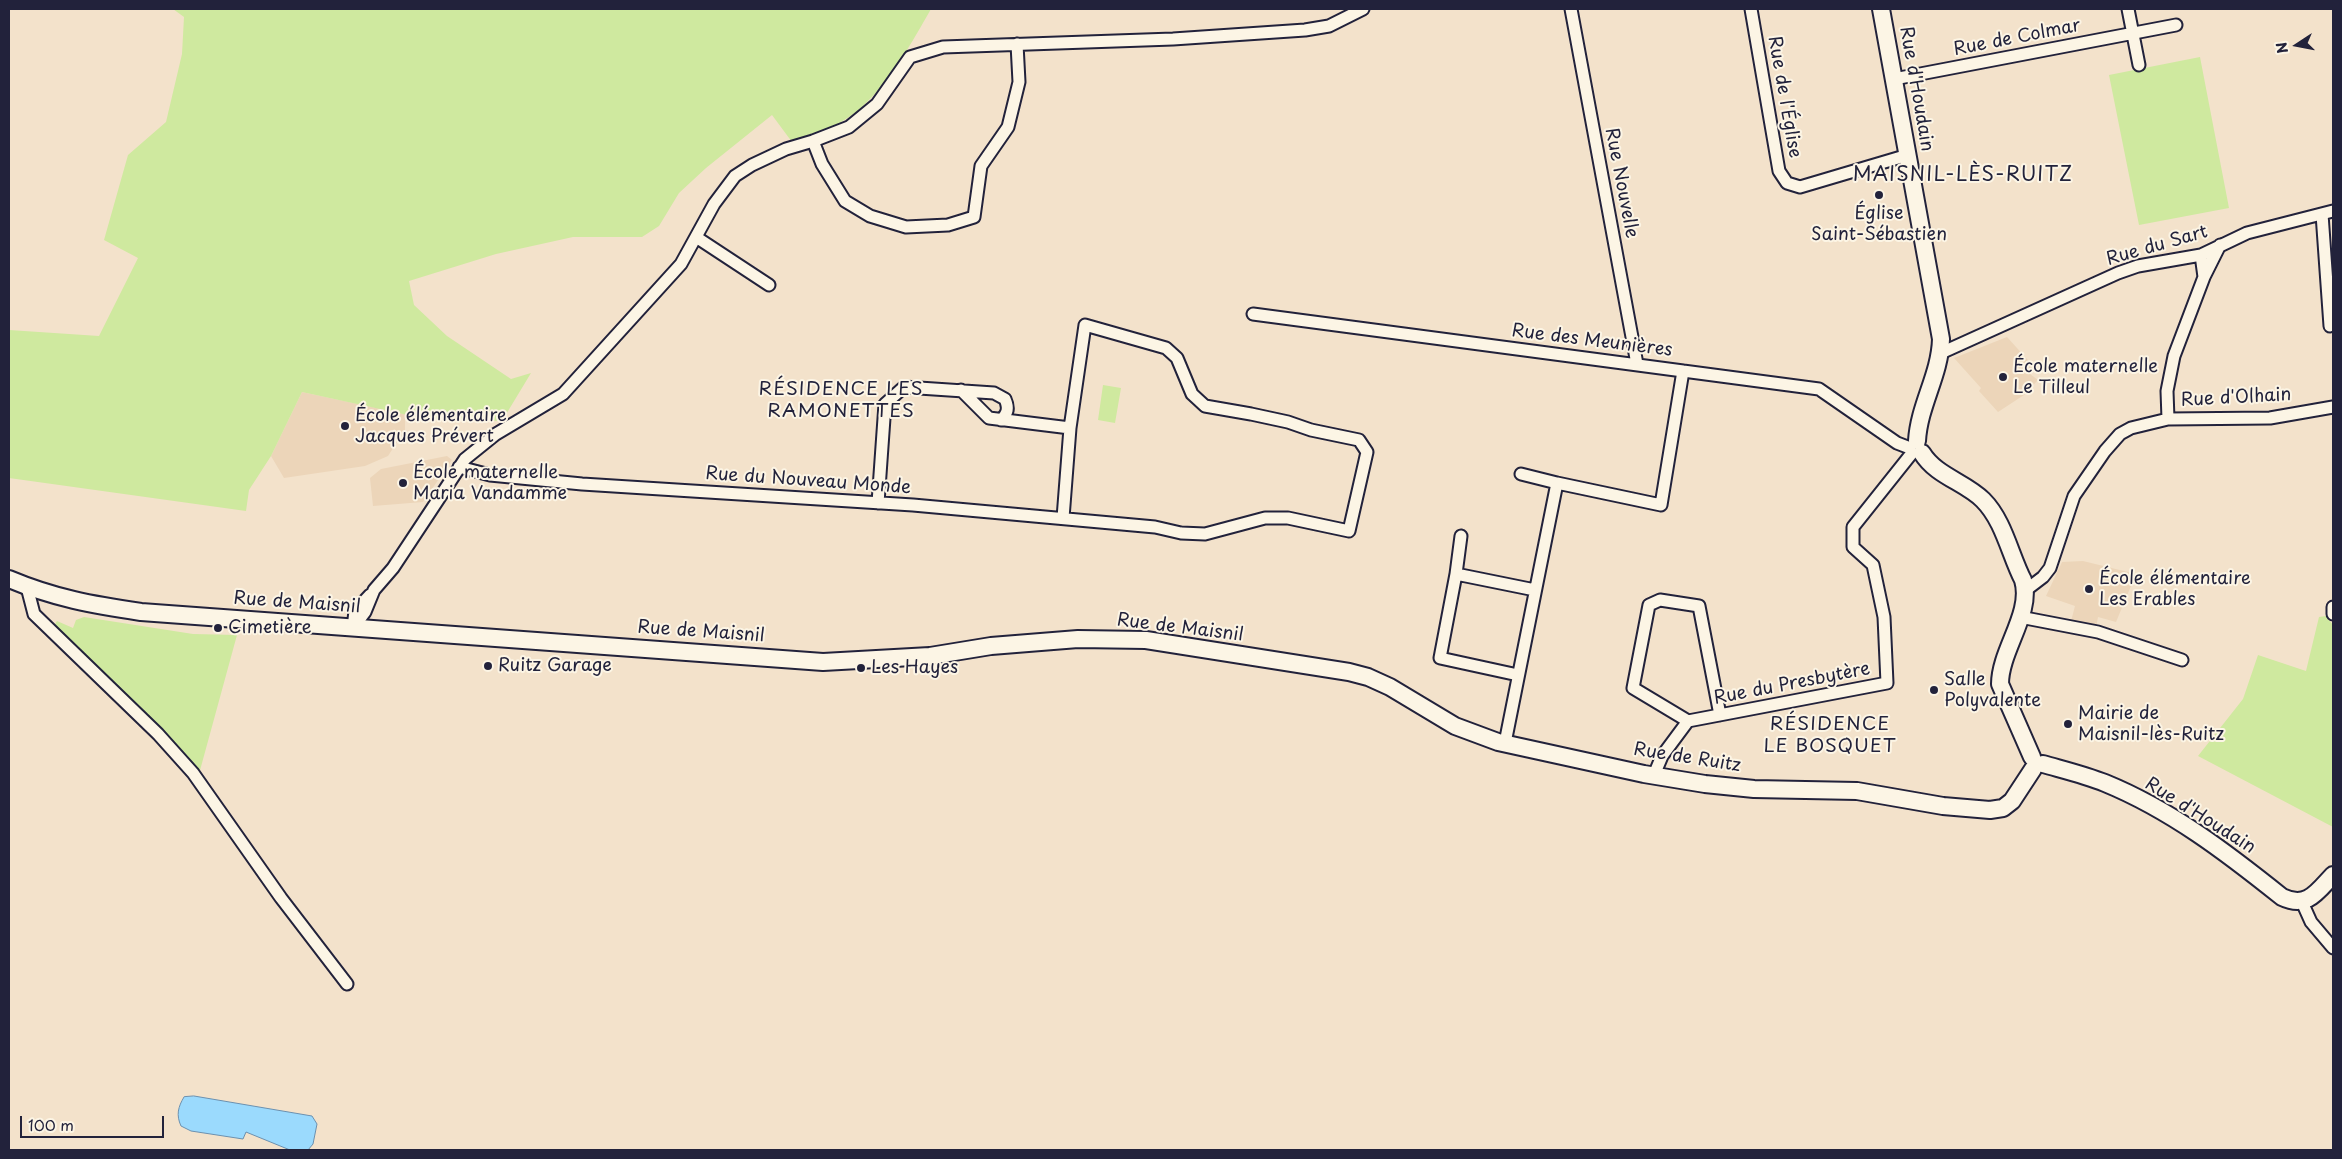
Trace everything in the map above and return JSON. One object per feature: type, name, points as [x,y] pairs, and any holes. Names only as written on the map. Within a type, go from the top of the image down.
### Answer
[{"type":"street","points":[[353,628],[355,611],[393,568],[459,467],[473,451],[496,434],[563,394],[681,264],[714,204],[735,176],[752,165],[786,149],[813,141],[848,126],[877,104],[910,57],[943,47],[1174,39],[1305,30],[1329,26],[1358,12],[1374,9]]},
{"type":"street","name":"Rue Nouvelle","points":[[1571,9],[1636,364]]},
{"type":"street","name":"Rue de l'Église","points":[[1750,9],[1779,171],[1787,183],[1800,187],[1908,156]]},
{"type":"street","name":"Rue d'Houdain","points":[[1881,9],[1940,332],[1941,353],[1921,414],[1915,449]]},
{"type":"street","points":[[2128,9],[2139,65]]},
{"type":"street","name":"Rue de Colmar","points":[[1894,79],[2176,25]]},
{"type":"street","points":[[813,141],[822,164],[845,201],[870,216],[906,227],[948,225],[974,218],[981,166],[1008,127],[1019,82],[1017,44]]},
{"type":"street","points":[[2328,212],[2330,326]]},
{"type":"street","name":"Rue du Sart","points":[[1941,353],[2118,273],[2138,266],[2201,255],[2247,233],[2328,212]]},
{"type":"street","points":[[696,237],[769,285]]},
{"type":"street","points":[[2168,419],[2167,391],[2174,356],[2204,277],[2220,246]]},
{"type":"street","points":[[2201,255],[2204,277]]},
{"type":"street","name":"Rue des Meunières","points":[[1253,314],[1818,389],[1897,443],[1915,449]]},
{"type":"street","name":"Rue du Nouveau Monde","points":[[459,467],[490,475],[582,484],[878,503],[1063,518],[1205,534],[1230,529],[1265,518],[1288,518],[1349,531],[1367,452],[1359,440],[1310,430],[1288,422],[1205,406],[1192,394],[1177,358],[1166,348],[1085,325],[1070,428]]},
{"type":"street","points":[[1521,474],[1662,505],[1683,371]]},
{"type":"street","points":[[878,503],[885,404],[904,387],[994,393],[1005,399],[1008,406],[1007,414],[1001,420]]},
{"type":"street","points":[[961,390],[989,418],[1070,428],[1063,518]]},
{"type":"street","name":"Rue d'Olhain","points":[[2026,590],[2043,577],[2050,568],[2074,496],[2120,434],[2131,428],[2168,419],[2270,418],[2333,407]]},
{"type":"street","points":[[1915,449],[1941,472],[1982,499],[1991,510],[2000,526],[2026,590],[2020,617],[2001,672],[2000,684],[2036,763]]},
{"type":"street","name":"Rue du Presbytère","points":[[1688,721],[1887,683],[1884,617],[1873,565],[1854,548],[1853,527],[1915,449]]},
{"type":"street","points":[[1505,743],[1557,483]]},
{"type":"street","points":[[1461,536],[1456,574],[1440,658],[1518,675]]},
{"type":"street","points":[[1456,574],[1535,590]]},
{"type":"street","name":"Rue de Maisnil","points":[[9,580],[79,603],[141,612],[823,662],[930,656],[999,646],[1078,639],[1146,640],[1349,672],[1390,688]]},
{"type":"street","points":[[26,586],[34,614],[158,734],[193,774],[281,898],[347,984]]},
{"type":"street","points":[[1654,775],[1662,756],[1688,721],[1633,688],[1649,605],[1660,600],[1699,606],[1720,715]]},
{"type":"street","points":[[2333,607],[2333,614]]},
{"type":"street","points":[[2020,617],[2098,632],[2182,660]]},
{"type":"street","name":"Rue de Ruitz","points":[[1390,688],[1455,726],[1505,743],[1705,784],[1754,789],[1856,791],[1943,806],[1990,810],[2003,808],[2019,794],[2036,763]]},
{"type":"street","name":"Rue d'Houdain","points":[[2036,763],[2099,781],[2155,807],[2228,854],[2282,897],[2291,901],[2302,902]]},
{"type":"street","points":[[2333,875],[2311,897],[2302,902],[2311,922],[2333,948]]},
{"type":"shaded area","name":"École maternelle Le Tilleul","points":[[2007,337],[2036,369],[2030,374],[2038,380],[2024,395],[1998,412],[1979,391],[1981,388],[1954,358]]},
{"type":"shaded area","name":"École élémentaire Jacques Prévert","points":[[302,392],[405,414],[405,437],[399,439],[388,456],[365,466],[284,478],[271,456]]},
{"type":"shaded area","name":"École maternelle Maria Vandamme","points":[[447,456],[452,460],[423,502],[373,506],[370,478],[381,469]]},
{"type":"shaded area","name":"École élémentaire Les Erables","points":[[2083,561],[2136,574],[2116,622],[2098,617],[2096,628],[2070,625],[2075,606],[2046,596],[2062,562]]},
{"type":"green space","points":[[173,9],[931,9],[892,72],[856,112],[830,128],[792,142],[772,115],[706,168],[679,193],[659,226],[642,237],[573,237],[496,254],[409,281],[414,305],[447,336],[511,379],[531,373],[502,421],[426,419],[302,392],[271,456],[249,490],[246,511],[9,478],[9,330],[99,336],[138,258],[104,240],[128,155],[166,122],[182,54],[184,17]]},
{"type":"green space","points":[[2200,57],[2229,208],[2139,225],[2109,75]]},
{"type":"green space","points":[[1103,385],[1121,388],[1115,423],[1098,420]]},
{"type":"green space","points":[[2326,616],[2333,625],[2333,827],[2198,756],[2243,699],[2258,655],[2306,671],[2319,617]]},
{"type":"green space","points":[[84,617],[193,634],[237,635],[199,774],[172,740],[53,627],[57,621],[73,628],[76,620]]},
{"type":"water","points":[[194,1096],[312,1116],[317,1124],[313,1144],[308,1150],[290,1150],[246,1132],[243,1139],[191,1131],[181,1126],[178,1111],[184,1097]]},
{"type":"place","name":"Église Saint-Sébastien","points":[[1879,195]]},
{"type":"place","name":"École maternelle Le Tilleul","points":[[2003,377]]},
{"type":"place","name":"École élémentaire Jacques Prévert","points":[[345,426]]},
{"type":"place","name":"École maternelle Maria Vandamme","points":[[403,483]]},
{"type":"place","name":"École élémentaire Les Erables","points":[[2089,589]]},
{"type":"place","name":"Cimetière","points":[[218,628]]},
{"type":"place","name":"Ruitz Garage","points":[[488,666]]},
{"type":"place","name":"Les Hayes","points":[[861,668]]},
{"type":"place","name":"Salle Polyvalente","points":[[1934,690]]},
{"type":"place","name":"Mairie de Maisnil-lès-Ruitz","points":[[2068,724]]},
{"type":"district","name":"MAISNIL-LÈS-RUITZ","points":[[1963,175]]},
{"type":"district","name":"RÉSIDENCE LES RAMONETTES","points":[[841,401]]},
{"type":"district","name":"RÉSIDENCE LE BOSQUET","points":[[1830,736]]}]
